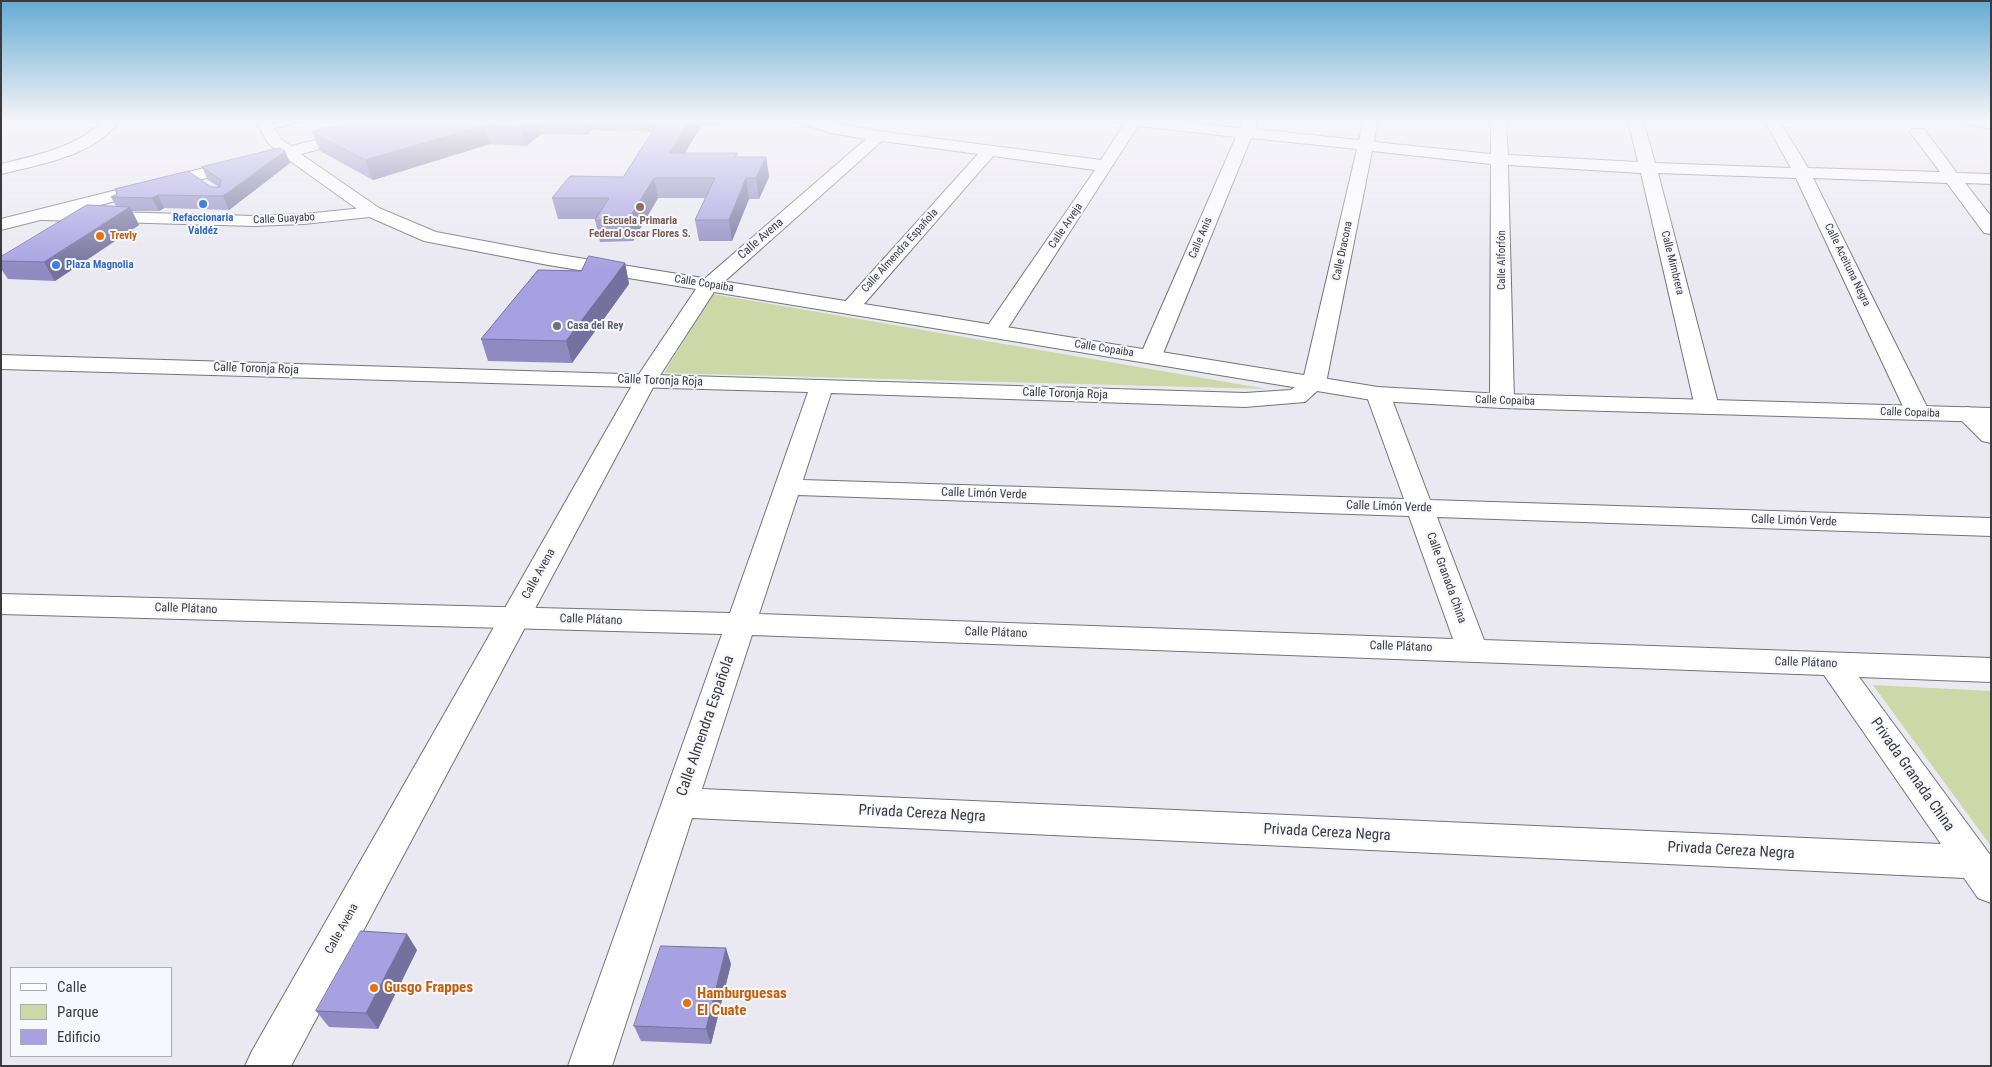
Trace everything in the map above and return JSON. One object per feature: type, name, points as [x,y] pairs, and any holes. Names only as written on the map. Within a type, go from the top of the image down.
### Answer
[{"type":"street","points":[[1,210],[147,170]]},
{"type":"street","points":[[1,226],[194,176],[206,170]]},
{"type":"street","name":"Calle Copaiba","points":[[319,170],[373,212],[431,237],[488,249],[1378,394],[1502,401],[1979,415]]},
{"type":"street","name":"Calle Avena","points":[[267,1066],[646,380],[709,285],[840,170]]},
{"type":"street","name":"Calle Almendra Española","points":[[850,308],[972,170]]},
{"type":"street","name":"Calle Arveja","points":[[995,331],[1103,170]]},
{"type":"street","name":"Calle Anís","points":[[1151,356],[1230,170]]},
{"type":"street","name":"Calle Dracona","points":[[1314,383],[1361,170]]},
{"type":"street","name":"Calle Alforfón","points":[[1501,170],[1502,401]]},
{"type":"street","name":"Calle Mimbrera","points":[[1649,170],[1707,407]]},
{"type":"street","points":[[1704,170],[1991,179]]},
{"type":"street","name":"Calle Aceituna Negra","points":[[1800,170],[1918,413]]},
{"type":"street","points":[[1946,170],[1991,229]]},
{"type":"street","name":"Calle Guayabo","points":[[44,214],[254,221],[304,220],[373,212]]},
{"type":"street","name":"Calle Toronja Roja","points":[[1,362],[646,380],[1245,400],[1296,397],[1314,383]]},
{"type":"street","name":"Calle Almendra Española","points":[[590,1066],[822,386]]},
{"type":"street","name":"Calle Granada China","points":[[1378,394],[1472,650]]},
{"type":"street","points":[[1979,415],[1991,436]]},
{"type":"street","name":"Calle Limón Verde","points":[[787,487],[1991,527]]},
{"type":"street","name":"Calle Plátano","points":[[1,604],[741,624],[1991,670]]},
{"type":"street","name":"Privada Granada China","points":[[1833,664],[1982,874]]},
{"type":"street","name":"Privada Cereza Negra","points":[[680,804],[1982,874]]},
{"type":"lane","points":[[194,176],[208,186]]},
{"type":"green space","points":[[713,294],[1267,389],[664,373]]},
{"type":"green space","points":[[1873,685],[1991,691],[1991,846]]},
{"type":"building","points":[[206,170],[259,170],[223,196],[158,195],[152,198],[111,197],[117,194],[115,189],[188,171],[211,187],[220,187],[221,180]]},
{"type":"building","points":[[628,170],[760,170],[756,178],[746,178],[729,220],[695,220],[715,178],[654,178],[628,220],[595,220],[609,198],[552,198],[570,176],[623,177]]},
{"type":"building","points":[[87,205],[130,207],[44,262],[1,261],[1,257]]},
{"type":"building","points":[[589,256],[625,263],[566,341],[481,339],[538,270],[581,271]]},
{"type":"building","points":[[361,931],[407,934],[366,1013],[316,1011]]},
{"type":"building","name":"Hamburguesas El Cuate","points":[[661,946],[726,948],[706,1029],[634,1026]]},
{"type":"place","name":"Refaccionaria Valdéz","points":[[203,204]]},
{"type":"place","name":"Escuela Primaria Federal Oscar Flores S.","points":[[640,207]]},
{"type":"place","name":"Trevly","points":[[100,236]]},
{"type":"place","name":"Plaza Magnolia","points":[[56,265]]},
{"type":"place","name":"Casa del Rey","points":[[557,326]]},
{"type":"place","name":"Gusgo Frappes","points":[[374,988]]},
{"type":"place","name":"Hamburguesas El Cuate","points":[[687,1003]]}]
